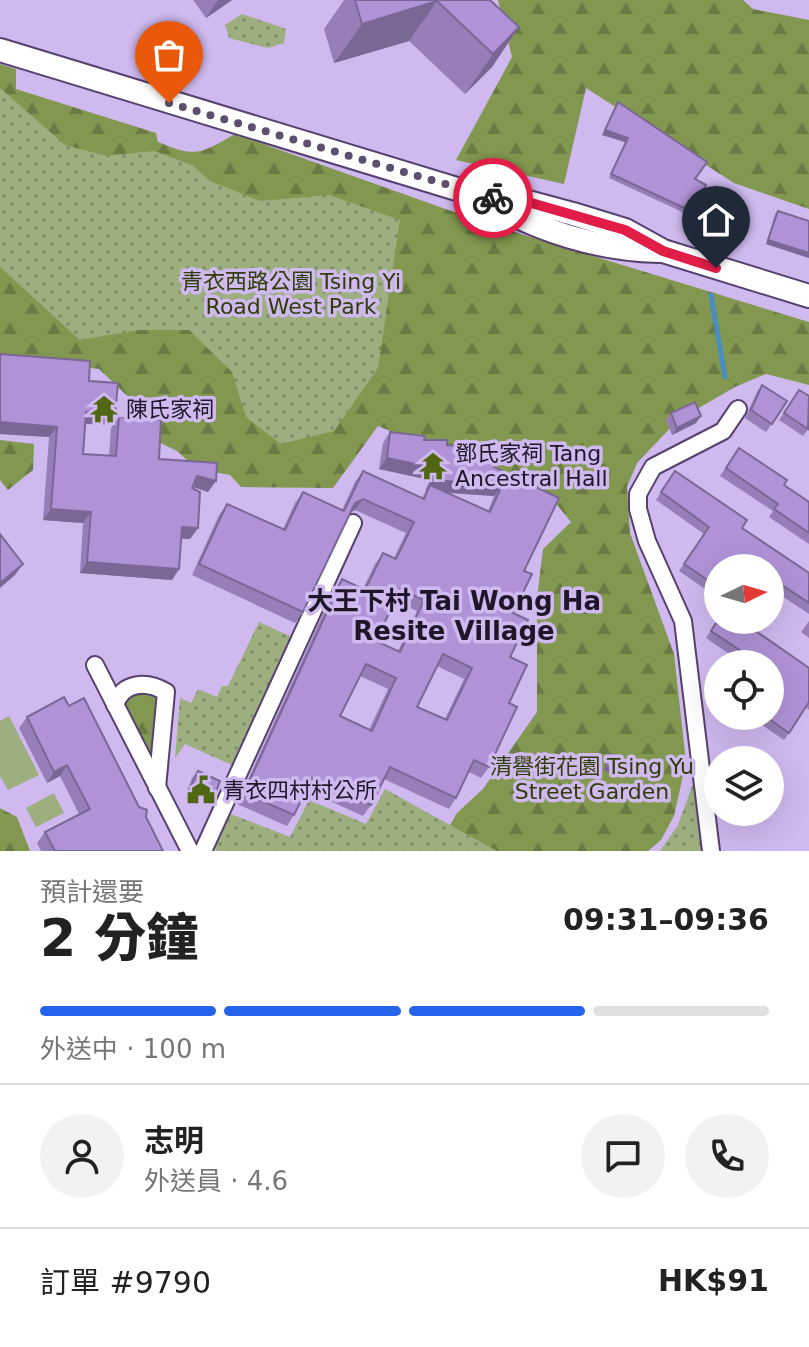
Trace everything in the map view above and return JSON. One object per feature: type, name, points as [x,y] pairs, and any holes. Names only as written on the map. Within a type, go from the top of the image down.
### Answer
[{"type":"main road","points":[[0,50],[483,197],[518,219],[622,250],[663,251],[809,296]]},
{"type":"street","points":[[711,851],[683,621],[647,541],[638,509],[638,494],[653,467],[723,431],[738,409]]},
{"type":"street","points":[[203,851],[353,523]]},
{"type":"street","points":[[95,665],[190,851]]},
{"type":"street","points":[[115,705],[121,693],[136,686],[152,685],[166,692],[157,790]]},
{"type":"green space","points":[[498,0],[743,0],[753,9],[809,20],[809,209],[734,183],[586,88],[564,184],[456,160],[512,57]]},
{"type":"green space","points":[[242,14],[286,29],[284,43],[268,48],[229,38],[225,25]]},
{"type":"green space","name":"清譽街花園 Tsing Yu Street Garden","points":[[0,64],[16,69],[16,89],[156,133],[158,142],[171,147],[198,152],[235,134],[485,223],[809,322],[809,385],[766,374],[735,387],[678,420],[637,463],[627,487],[630,533],[674,654],[686,762],[674,816],[661,840],[648,851],[435,851],[457,813],[483,789],[537,712],[537,598],[543,549],[571,522],[549,495],[378,426],[333,488],[241,487],[230,475],[197,469],[177,451],[156,441],[139,407],[99,369],[0,357]]},
{"type":"green space","name":"青衣西路公園 Tsing Yi Road West Park","points":[[0,88],[65,145],[106,156],[154,151],[192,165],[210,181],[260,201],[329,195],[400,220],[378,368],[334,431],[281,444],[246,417],[232,372],[189,330],[139,330],[80,340],[0,267]]},
{"type":"green space","points":[[0,440],[34,444],[33,470],[8,490],[0,480]]},
{"type":"green space","points":[[259,622],[296,639],[234,766],[185,744],[175,758],[180,698],[191,703],[198,689],[217,697],[222,686],[228,686]]},
{"type":"green space","points":[[146,690],[156,694],[158,700],[153,756],[133,732],[124,701],[133,693]]},
{"type":"green space","points":[[9,716],[39,775],[8,790],[0,776],[0,721]]},
{"type":"green space","points":[[695,778],[703,851],[660,851],[678,825]]},
{"type":"green space","points":[[385,789],[497,851],[217,851],[214,847],[228,813],[290,837],[309,800],[366,824]]},
{"type":"green space","points":[[54,793],[64,813],[36,827],[26,808]]},
{"type":"green space","points":[[0,808],[17,817],[30,851],[0,851]]},
{"type":"building","points":[[355,0],[490,0],[519,27],[493,54],[437,1],[362,24]]},
{"type":"building","points":[[618,102],[707,162],[695,179],[706,185],[693,212],[611,174],[628,138],[605,130]]},
{"type":"building","points":[[778,211],[809,221],[809,253],[768,240]]},
{"type":"building","points":[[0,354],[90,361],[89,381],[118,383],[115,414],[86,412],[83,454],[116,456],[119,417],[161,420],[159,459],[217,463],[216,481],[197,476],[192,488],[200,492],[198,528],[182,527],[179,569],[87,562],[91,512],[51,509],[57,427],[0,422]]},
{"type":"building","points":[[762,385],[787,401],[772,424],[751,410]]},
{"type":"building","points":[[799,390],[809,396],[808,429],[784,413]]},
{"type":"building","points":[[695,402],[701,416],[677,428],[671,413]]},
{"type":"building","points":[[390,432],[425,436],[424,440],[447,440],[447,445],[473,448],[472,454],[495,456],[494,467],[559,498],[524,571],[532,574],[513,613],[528,620],[510,657],[527,665],[509,703],[517,707],[489,767],[474,760],[456,798],[390,767],[371,805],[312,778],[294,815],[244,793],[342,579],[365,590],[383,553],[396,559],[414,522],[363,499],[355,503],[303,612],[199,564],[227,504],[285,530],[303,492],[344,511],[363,471],[424,499],[430,485],[490,512],[502,485],[432,480],[438,469],[387,458]],"holes":[[[400,589],[424,600],[400,652],[376,641]],[[443,654],[472,668],[447,720],[417,707]],[[366,664],[396,678],[372,731],[340,716]]]},
{"type":"building","points":[[739,448],[787,480],[784,485],[809,502],[809,533],[774,509],[778,504],[726,468]]},
{"type":"building","points":[[675,471],[747,520],[742,528],[781,554],[704,554],[704,578],[684,564],[709,527],[661,492]]},
{"type":"building","points":[[0,534],[23,564],[0,583]]},
{"type":"building","points":[[784,556],[809,573],[809,603],[784,586]]},
{"type":"building","points":[[716,634],[760,634],[783,650],[740,650]]},
{"type":"building","points":[[784,651],[809,668],[809,702],[789,733],[784,729]]},
{"type":"building","points":[[64,697],[69,706],[84,698],[139,807],[147,810],[146,817],[163,851],[55,851],[45,832],[90,809],[67,765],[54,772],[27,717]]},
{"type":"building","points":[[609,754],[622,758],[618,770],[606,766]]},
{"type":"building","points":[[198,771],[220,781],[215,794],[192,784]]},
{"type":"waterway","points":[[711,295],[725,377]]},
{"type":"way so far","points":[[169,103],[493,198]]},
{"type":"place","name":"陳氏家祠","points":[[104,409]]},
{"type":"place","name":"鄧氏家祠 Tang Ancestral Hall","points":[[433,466]]},
{"type":"place","name":"青衣四村村公所","points":[[201,790]]},
{"type":"district","name":"大王下村 Tai Wong Ha Resite Village","points":[[454,616]]},
{"type":"route","points":[[493,198],[521,200],[625,230],[663,251],[716,268]]}]
